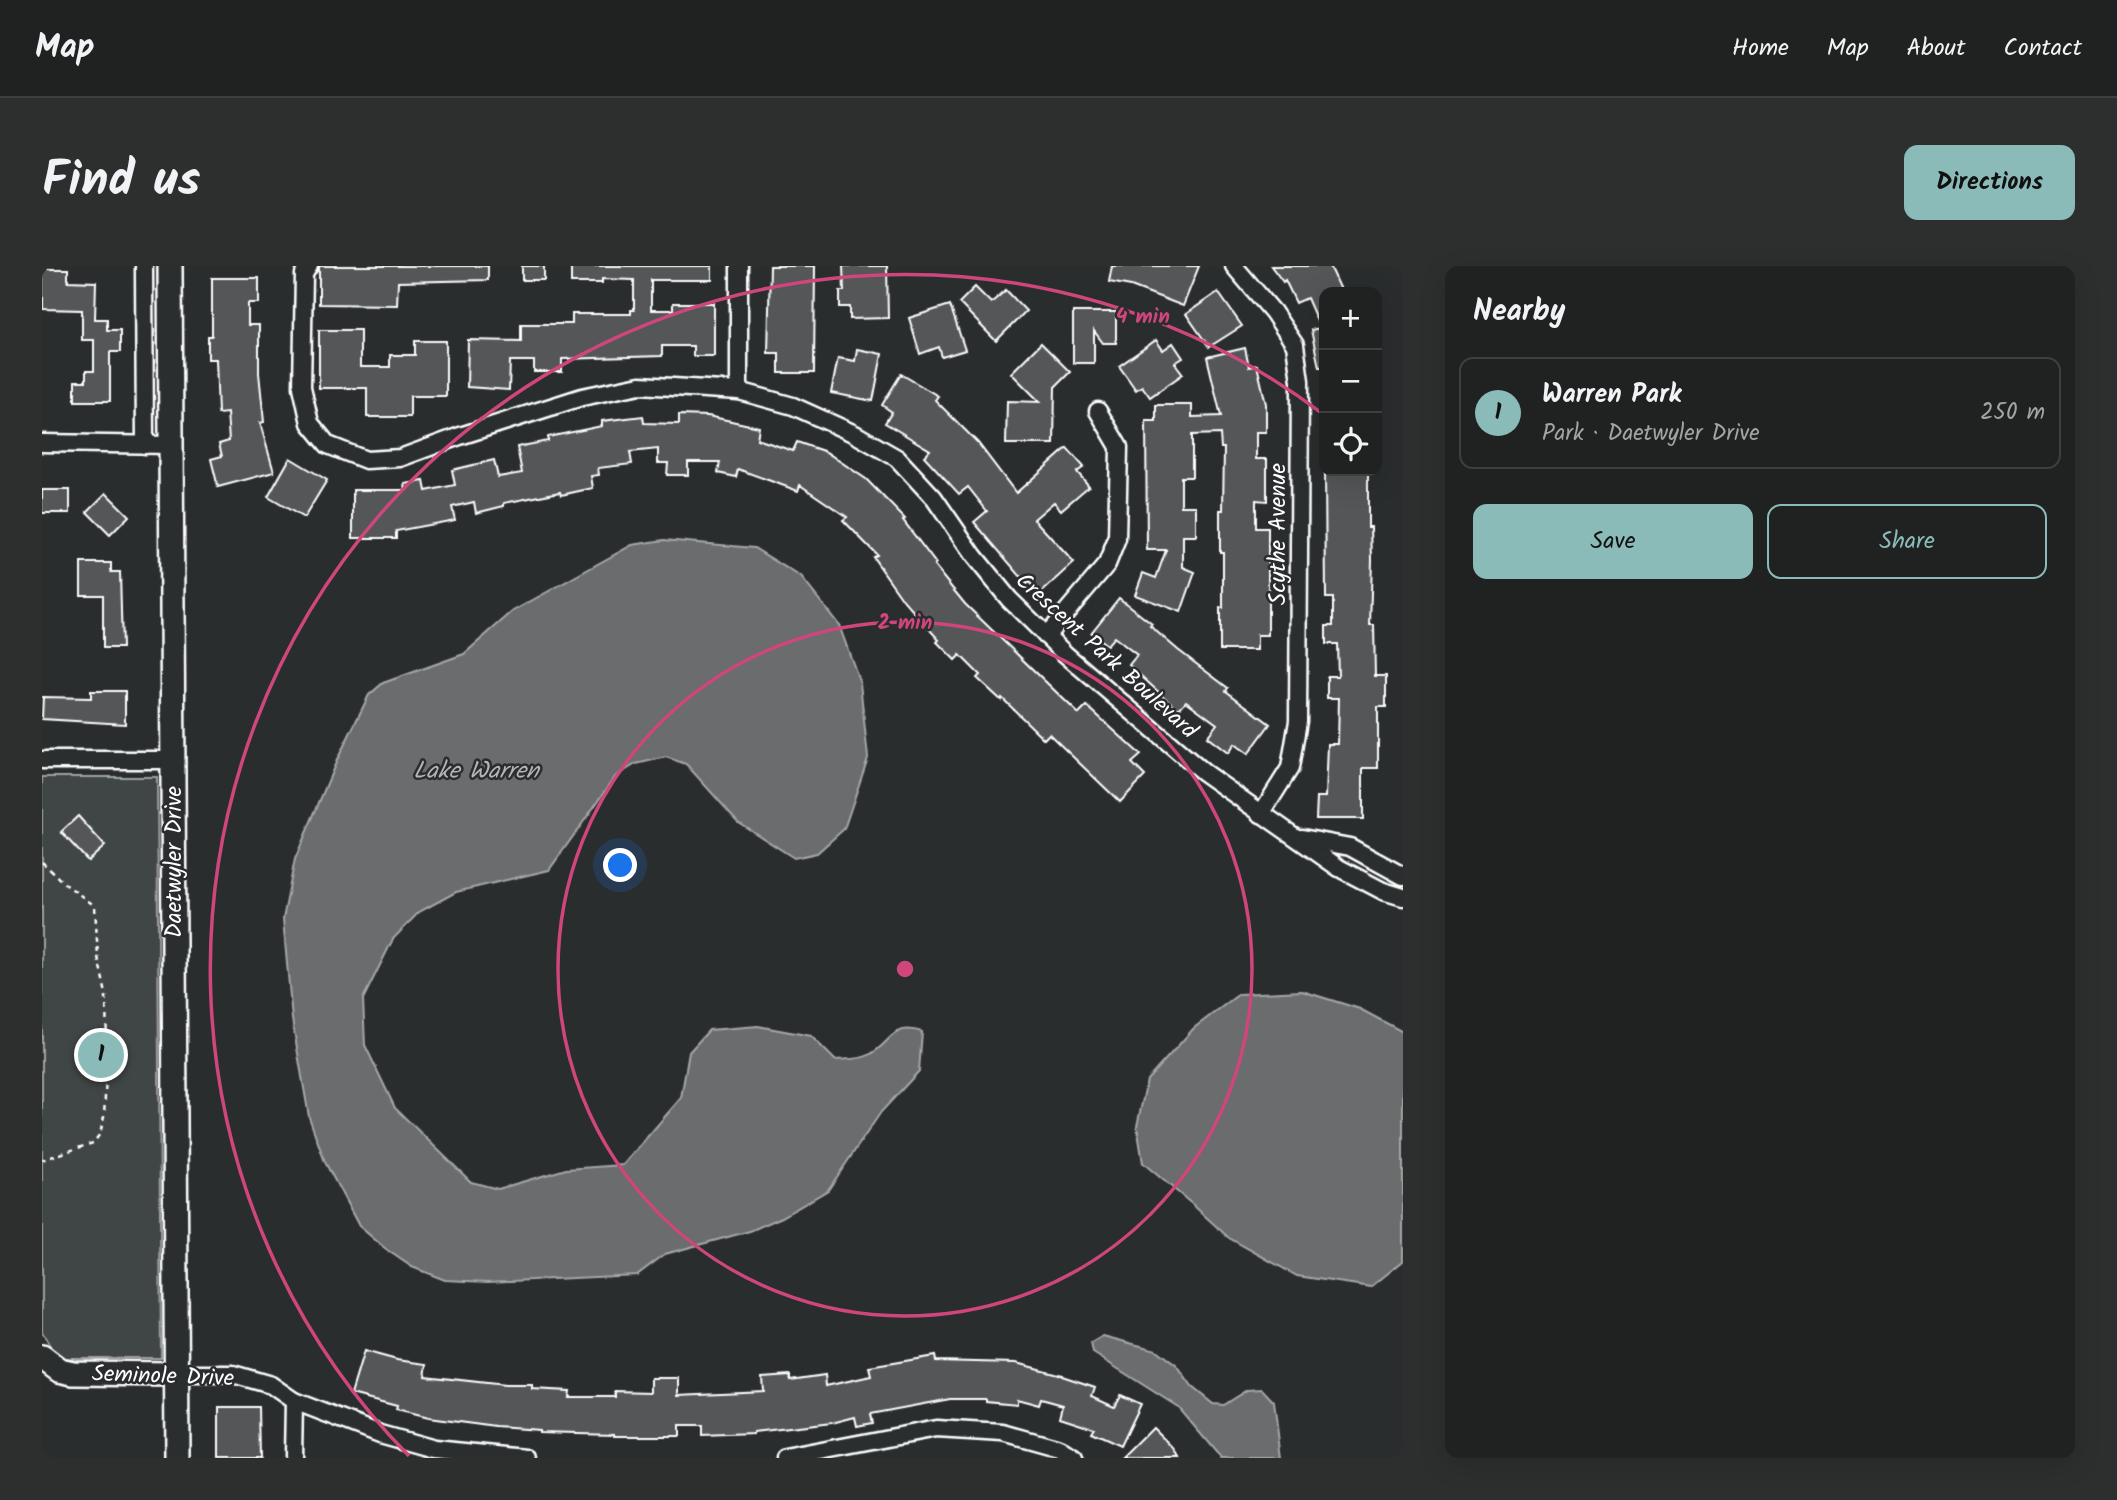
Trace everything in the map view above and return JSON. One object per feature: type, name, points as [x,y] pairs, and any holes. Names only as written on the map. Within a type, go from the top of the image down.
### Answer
[{"type":"street","name":"Daetwyler Drive","points":[[170,266],[177,1458]]},
{"type":"street","name":"Crescent Park Boulevard","points":[[309,266],[304,274],[302,387],[310,423],[328,445],[366,460],[400,458],[582,397],[640,385],[739,391],[793,406],[855,434],[897,458],[934,498],[974,556],[1009,599],[1046,636],[1203,772],[1356,878],[1403,897]]},
{"type":"street","points":[[739,266],[739,391]]},
{"type":"street","name":"Scythe Avenue","points":[[1234,266],[1273,312],[1295,345],[1300,382],[1298,721],[1290,768],[1261,814]]},
{"type":"street","points":[[144,267],[145,445]]},
{"type":"street","points":[[1046,636],[1107,564],[1117,539],[1119,447],[1098,411]]},
{"type":"street","points":[[42,443],[171,445]]},
{"type":"street","points":[[42,760],[172,760]]},
{"type":"street","name":"Crescent Park Boulevard","points":[[1299,838],[1350,847],[1403,876]]},
{"type":"street","points":[[1356,878],[1368,856]]},
{"type":"street","name":"Seminole Drive","points":[[42,1357],[59,1370],[73,1373],[233,1374],[271,1385],[294,1401],[380,1434],[434,1448],[527,1458]]},
{"type":"street","points":[[293,1458],[294,1401]]},
{"type":"street","points":[[785,1458],[862,1451],[936,1430],[1003,1433],[1060,1449],[1074,1458]]},
{"type":"path","points":[[42,862],[65,884],[95,906],[98,957],[106,995],[107,1053],[104,1117],[100,1134],[86,1147],[42,1160]]},
{"type":"shaded area","points":[[42,777],[157,777],[161,1358],[57,1358],[42,1332]]},
{"type":"water","name":"Lake Warren","points":[[664,540],[754,548],[801,577],[839,625],[860,683],[868,758],[844,829],[817,853],[794,858],[738,822],[686,764],[666,757],[636,764],[616,776],[549,870],[456,892],[419,912],[393,939],[363,999],[365,1045],[395,1108],[471,1182],[498,1189],[566,1169],[623,1165],[681,1098],[689,1052],[709,1030],[758,1026],[811,1036],[835,1060],[865,1057],[897,1032],[912,1030],[922,1032],[919,1071],[881,1112],[828,1190],[782,1217],[750,1231],[665,1254],[637,1275],[488,1282],[445,1280],[412,1267],[359,1226],[325,1162],[309,1117],[292,1019],[283,919],[295,859],[337,760],[369,695],[383,683],[464,654],[513,611],[632,545]]},
{"type":"water","points":[[1302,991],[1360,1009],[1403,1032],[1403,1261],[1371,1287],[1297,1276],[1229,1238],[1143,1163],[1137,1126],[1147,1080],[1194,1028],[1239,994]]},
{"type":"water","points":[[1103,1336],[1156,1350],[1177,1366],[1192,1387],[1213,1404],[1223,1405],[1247,1390],[1262,1389],[1274,1402],[1281,1458],[1221,1458],[1178,1407],[1093,1353],[1091,1343]]},
{"type":"building","points":[[319,266],[488,266],[488,280],[398,282],[397,305],[319,304]]},
{"type":"building","points":[[522,266],[544,266],[544,280],[522,280]]},
{"type":"building","points":[[571,266],[712,266],[712,280],[651,280],[651,310],[673,310],[673,303],[714,303],[714,356],[693,356],[693,346],[662,346],[662,356],[562,359],[562,372],[534,372],[534,361],[510,361],[509,390],[467,387],[468,340],[521,341],[521,324],[572,324],[572,314],[631,314],[631,310],[634,310],[634,280],[602,279],[602,283],[571,283]]},
{"type":"building","points":[[770,266],[815,266],[814,373],[779,373],[779,353],[768,353]]},
{"type":"building","points":[[843,266],[887,266],[888,318],[850,319],[850,307],[840,307],[840,291],[844,291]]},
{"type":"building","points":[[1112,266],[1199,266],[1183,306],[1131,286],[1109,282]]},
{"type":"building","points":[[1271,266],[1330,266],[1340,287],[1319,287],[1319,326],[1307,298],[1296,303],[1285,280],[1283,282]]},
{"type":"building","points":[[43,269],[68,269],[68,281],[96,282],[95,319],[107,319],[107,330],[120,330],[120,352],[110,352],[110,401],[75,401],[75,381],[86,381],[86,371],[94,371],[94,340],[82,340],[82,310],[43,309]]},
{"type":"building","points":[[212,278],[259,278],[259,303],[248,303],[248,325],[259,325],[259,373],[264,422],[260,423],[274,472],[218,487],[211,459],[222,456],[219,444],[229,441],[227,413],[218,414],[216,359],[208,359],[208,336],[212,336]]},
{"type":"building","points":[[975,287],[991,303],[1006,290],[1026,311],[996,341],[959,303]]},
{"type":"building","points":[[1218,292],[1242,326],[1209,347],[1186,314]]},
{"type":"building","points":[[950,305],[965,350],[942,357],[939,347],[920,354],[909,318]]},
{"type":"building","points":[[1073,312],[1116,312],[1116,343],[1103,343],[1094,331],[1094,363],[1073,363]]},
{"type":"building","points":[[1319,328],[1319,367],[1311,330]]},
{"type":"building","points":[[319,330],[360,330],[360,367],[390,367],[390,355],[415,355],[415,341],[446,341],[446,396],[410,396],[410,417],[367,417],[367,388],[319,388]]},
{"type":"building","points":[[1156,340],[1163,350],[1173,343],[1183,358],[1175,363],[1183,374],[1150,397],[1142,386],[1136,390],[1119,366]]},
{"type":"building","points":[[1041,343],[1070,372],[1055,387],[1054,444],[1006,444],[1007,401],[1040,402],[1011,373]]},
{"type":"building","points":[[1245,348],[1249,367],[1257,365],[1266,404],[1266,432],[1256,432],[1256,459],[1267,459],[1267,501],[1256,500],[1256,528],[1268,528],[1268,635],[1257,635],[1257,650],[1220,650],[1223,552],[1220,552],[1220,510],[1223,510],[1224,448],[1221,448],[1220,434],[1192,435],[1192,477],[1181,477],[1181,506],[1196,506],[1196,536],[1183,536],[1183,567],[1195,572],[1181,612],[1135,595],[1143,573],[1156,578],[1166,550],[1147,550],[1146,421],[1156,421],[1156,405],[1192,405],[1192,417],[1221,416],[1207,357]]},
{"type":"building","points":[[857,349],[882,354],[873,401],[831,393],[838,358],[855,361]]},
{"type":"building","points":[[901,374],[938,396],[935,400],[978,443],[1016,493],[1067,448],[1084,467],[1077,472],[1089,486],[1061,510],[1054,502],[1034,519],[1074,563],[1040,594],[1029,582],[1027,584],[974,522],[987,511],[968,487],[959,494],[924,456],[930,450],[885,423],[892,412],[882,405]]},
{"type":"building","points":[[679,415],[708,416],[759,427],[757,439],[793,451],[797,442],[826,452],[866,479],[905,519],[903,520],[936,564],[934,566],[965,604],[1079,714],[1087,706],[1141,755],[1132,763],[1145,776],[1120,802],[1049,734],[1044,739],[977,678],[980,675],[960,655],[955,660],[937,642],[939,640],[904,601],[873,557],[877,555],[843,520],[847,517],[800,485],[798,491],[738,469],[736,477],[718,473],[720,462],[688,462],[688,475],[667,475],[668,463],[658,463],[658,449],[630,452],[632,464],[598,468],[599,475],[591,476],[593,488],[504,503],[504,506],[476,513],[474,502],[452,507],[455,520],[396,531],[396,538],[353,538],[353,490],[406,490],[405,484],[424,481],[426,491],[455,485],[452,470],[494,460],[498,477],[522,473],[517,447],[548,441],[548,437],[602,426],[602,421],[643,416],[644,423],[679,424]]},
{"type":"building","points":[[290,458],[327,480],[304,518],[268,497]]},
{"type":"building","points":[[1325,476],[1368,476],[1368,527],[1371,527],[1372,560],[1370,625],[1374,625],[1375,676],[1386,676],[1386,707],[1378,707],[1378,768],[1363,768],[1363,819],[1316,819],[1317,797],[1326,797],[1328,744],[1338,744],[1339,698],[1327,698],[1327,676],[1338,676],[1337,644],[1326,644],[1326,626],[1333,626],[1333,598],[1326,598]]},
{"type":"building","points":[[42,490],[70,490],[70,513],[42,513]]},
{"type":"building","points":[[106,493],[129,516],[110,535],[87,512]]},
{"type":"building","points":[[81,563],[111,563],[111,572],[120,572],[122,648],[103,648],[103,595],[81,595]]},
{"type":"building","points":[[1119,598],[1152,624],[1150,626],[1178,650],[1228,688],[1226,691],[1270,724],[1248,754],[1234,744],[1228,753],[1207,737],[1217,724],[1186,701],[1179,709],[1165,698],[1129,665],[1137,655],[1114,637],[1107,645],[1091,633]]},
{"type":"building","points":[[91,691],[125,691],[125,724],[42,719],[43,697],[91,698]]},
{"type":"building","points":[[78,816],[105,846],[88,861],[61,832]]},
{"type":"building","points":[[364,1351],[397,1360],[427,1364],[425,1376],[505,1385],[532,1385],[532,1389],[569,1391],[568,1397],[615,1397],[615,1391],[651,1392],[651,1378],[679,1378],[679,1395],[763,1391],[762,1377],[790,1375],[790,1380],[825,1375],[826,1386],[871,1376],[869,1367],[935,1356],[936,1361],[1016,1363],[1095,1387],[1092,1396],[1114,1406],[1120,1395],[1140,1404],[1120,1446],[1091,1433],[1094,1428],[1060,1417],[1063,1405],[1041,1399],[1039,1405],[1017,1399],[1017,1404],[986,1399],[950,1399],[870,1414],[872,1423],[857,1426],[855,1417],[754,1434],[702,1436],[702,1426],[679,1426],[679,1436],[539,1432],[428,1418],[396,1410],[397,1406],[351,1394]]},
{"type":"building","points":[[219,1407],[259,1407],[260,1458],[219,1458]]},
{"type":"building","points":[[1153,1427],[1175,1449],[1180,1458],[1122,1458]]},
{"type":"place","name":"Warren Park","points":[[101,1055]]}]
